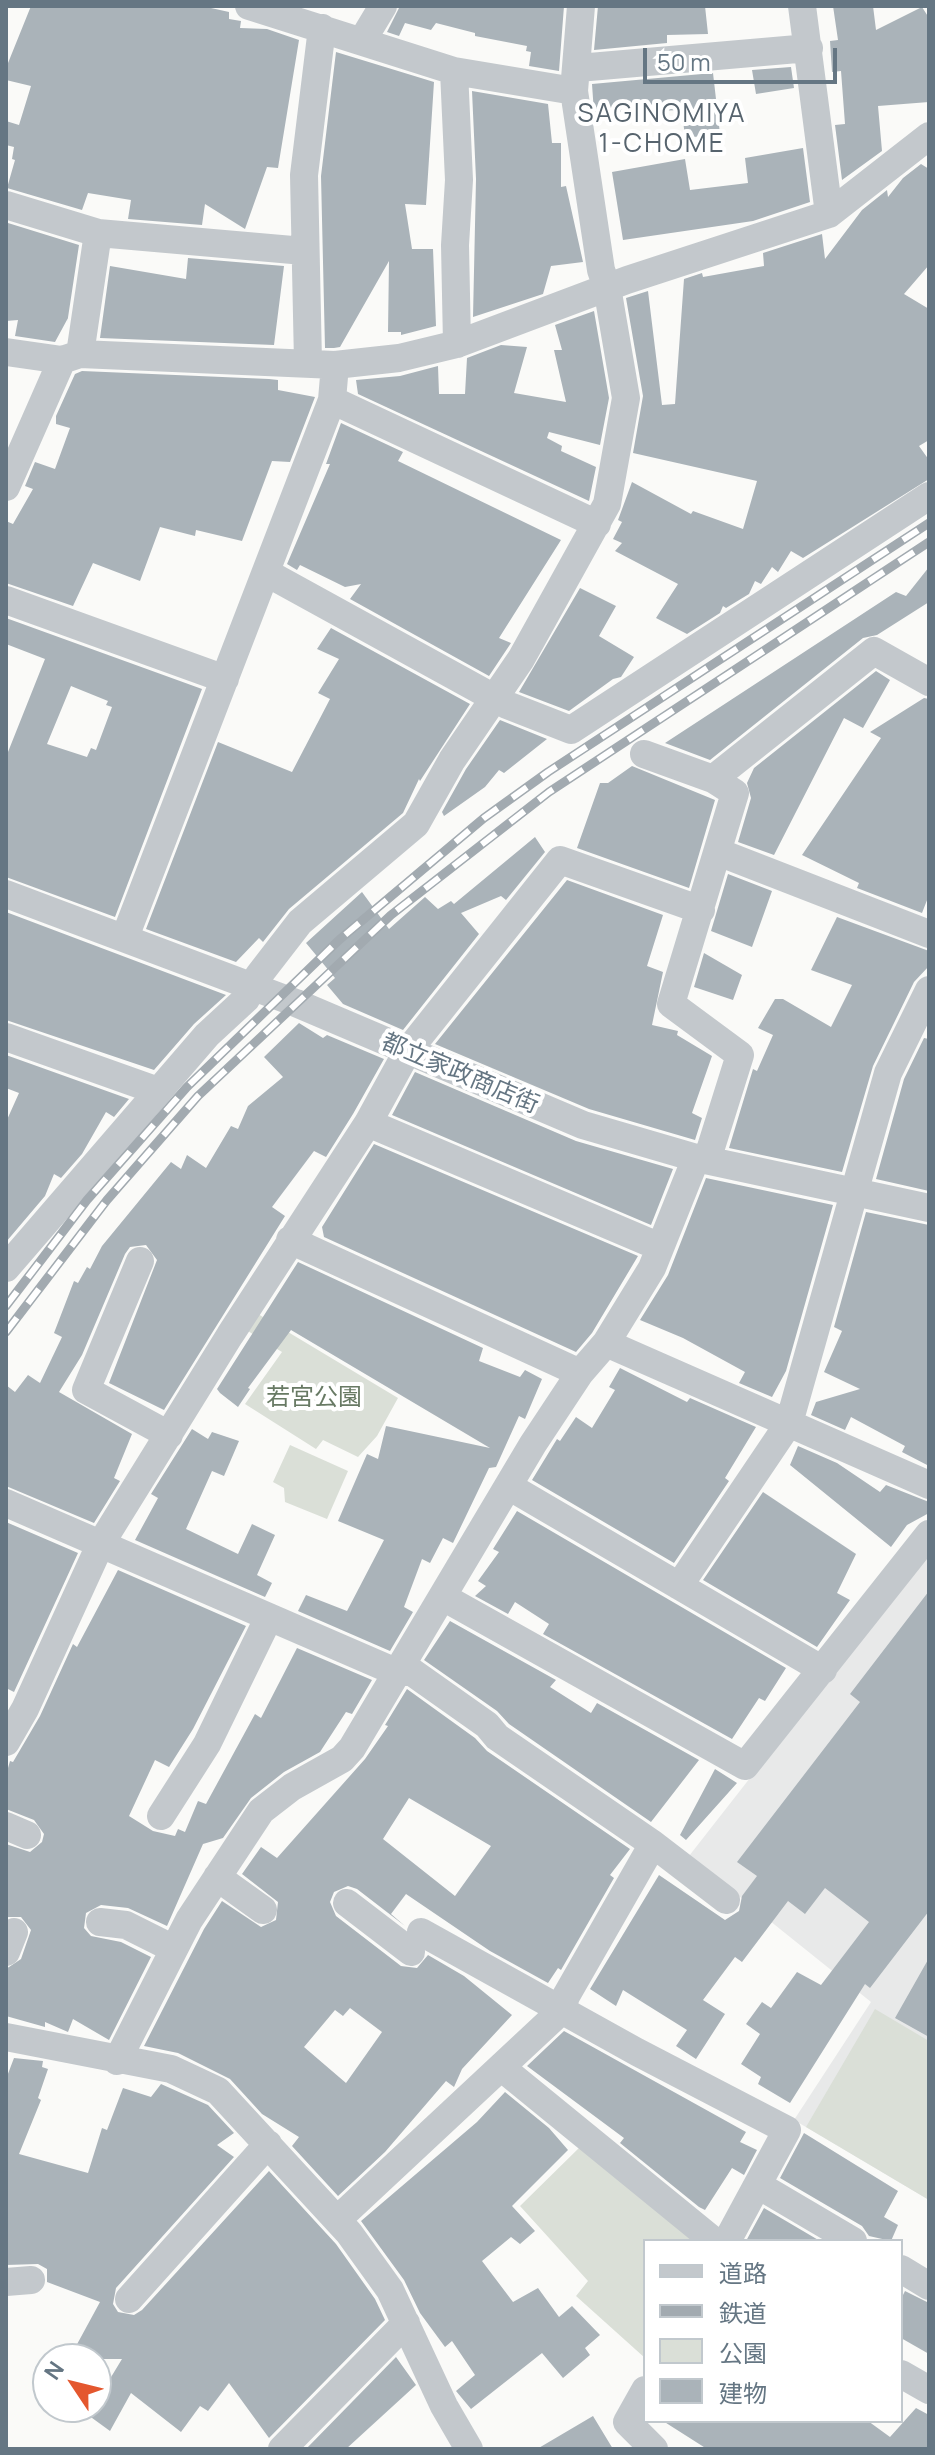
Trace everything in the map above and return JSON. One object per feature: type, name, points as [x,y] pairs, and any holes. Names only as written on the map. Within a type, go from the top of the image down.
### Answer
[{"type":"street","points":[[249,6],[454,71],[576,80],[809,48]]},
{"type":"street","points":[[362,41],[383,6]]},
{"type":"street","points":[[8,1261],[207,1035],[246,999],[300,922],[416,824],[452,760],[496,698],[607,504],[626,398],[607,287],[601,270],[576,80],[581,6]]},
{"type":"street","points":[[802,6],[829,214]]},
{"type":"street","points":[[125,937],[332,400],[322,363],[304,251],[304,175],[322,28]]},
{"type":"street","points":[[454,71],[459,180],[455,245],[457,344]]},
{"type":"street","points":[[6,352],[71,357],[322,363],[399,358],[457,344],[607,287],[829,214],[926,144]]},
{"type":"street","points":[[6,205],[98,233],[304,251]]},
{"type":"street","points":[[6,487],[71,357],[98,233]]},
{"type":"street","points":[[332,400],[597,524]]},
{"type":"street","points":[[267,573],[496,698],[571,730],[929,496]]},
{"type":"street","points":[[6,600],[225,679]]},
{"type":"street","points":[[713,779],[874,651],[929,682]]},
{"type":"street","points":[[117,2061],[174,1949],[261,1811],[292,1787],[342,1759],[352,1748],[580,1373],[606,1343],[652,1268],[702,1159],[740,1055],[671,1004],[735,793],[713,779],[644,754]]},
{"type":"street","points":[[718,852],[929,934]]},
{"type":"street","points":[[6,1742],[25,1709],[100,1545],[290,1240],[368,1123],[407,1052],[560,860],[701,910]]},
{"type":"street","name":"都立家政商店街","points":[[6,894],[252,987],[583,1125],[702,1159],[929,1208]]},
{"type":"street","points":[[679,1586],[789,1423],[888,1073],[923,1018],[929,990]]},
{"type":"street","points":[[6,1037],[158,1091]]},
{"type":"street","points":[[368,1123],[660,1247]]},
{"type":"street","points":[[290,1240],[580,1373]]},
{"type":"street","points":[[140,1261],[86,1390],[169,1435]]},
{"type":"street","points":[[606,1343],[929,1485]]},
{"type":"street","points":[[510,1487],[823,1670]]},
{"type":"street","points":[[6,1503],[396,1672],[412,1672],[487,1725],[497,1737],[653,1844],[726,1900]]},
{"type":"street","points":[[443,1597],[745,1766],[929,1534]]},
{"type":"street","points":[[161,1816],[207,1744],[269,1617]]},
{"type":"street","points":[[337,2220],[562,2010],[566,1996],[653,1844]]},
{"type":"street","points":[[217,1877],[263,1910]]},
{"type":"street","points":[[347,1903],[416,1942],[562,2010],[787,2130],[728,2239]]},
{"type":"street","points":[[100,1922],[126,1925],[174,1949]]},
{"type":"street","points":[[6,2037],[117,2061],[171,2069],[218,2091],[337,2220],[390,2290],[469,2449]]},
{"type":"street","points":[[502,2068],[712,2239]]},
{"type":"street","points":[[129,2299],[268,2144]]},
{"type":"street","points":[[758,2185],[850,2239]]},
{"type":"street","points":[[903,2270],[929,2286]]},
{"type":"street","points":[[282,2449],[406,2323]]},
{"type":"street","points":[[903,2375],[929,2390]]},
{"type":"street","points":[[641,2441],[643,2416]]},
{"type":"shaded area","points":[[929,1549],[929,2200],[794,2120],[871,2002],[689,1856]]},
{"type":"green space","name":"若宮公園","points":[[253,1311],[398,1398],[377,1436],[358,1457],[323,1440],[316,1449],[245,1404],[282,1352],[243,1328]]},
{"type":"green space","points":[[290,1445],[348,1471],[327,1519],[285,1502],[284,1488],[273,1482]]},
{"type":"green space","points":[[875,2009],[929,2041],[929,2200],[806,2127]]},
{"type":"green space","points":[[582,2145],[699,2239],[643,2239],[643,2356],[576,2296],[588,2281],[520,2206]]},
{"type":"building","points":[[31,6],[202,6],[229,12],[229,19],[241,21],[240,28],[267,29],[299,40],[278,168],[267,167],[245,229],[205,204],[202,225],[128,219],[131,200],[88,193],[82,210],[7,188],[15,160],[12,159],[14,147],[6,145],[6,121],[19,125],[31,86],[6,80],[6,68]]},
{"type":"building","points":[[400,6],[564,6],[559,71],[529,66],[531,52],[526,51],[527,46],[475,36],[475,33],[436,23],[431,30],[405,23],[399,36],[387,32]]},
{"type":"building","points":[[598,6],[705,6],[708,34],[667,35],[667,43],[594,50]]},
{"type":"building","points":[[833,6],[873,6],[876,30],[922,7],[929,18],[929,102],[878,106],[882,151],[842,180],[835,125],[845,124],[841,71],[832,72],[830,41],[838,40]]},
{"type":"building","points":[[336,52],[434,82],[426,205],[405,204],[412,249],[433,249],[436,326],[401,335],[401,332],[388,332],[389,261],[340,347],[325,348],[321,176]]},
{"type":"building","points":[[791,67],[794,88],[756,94],[752,70]]},
{"type":"building","points":[[713,73],[720,134],[685,138],[682,110],[594,113],[592,84]]},
{"type":"building","points":[[472,91],[548,104],[552,143],[561,143],[561,187],[566,186],[583,262],[551,266],[543,294],[473,317],[476,179]]},
{"type":"building","points":[[803,148],[810,202],[753,221],[623,240],[612,172],[685,159],[690,190],[748,183],[745,158]]},
{"type":"building","points":[[921,164],[929,169],[929,265],[904,294],[929,309],[929,440],[919,446],[929,460],[929,479],[803,558],[791,551],[778,572],[772,567],[761,584],[755,581],[749,594],[726,608],[723,606],[720,613],[687,634],[656,618],[678,584],[615,551],[622,543],[613,539],[622,522],[618,520],[632,482],[691,514],[693,511],[743,529],[757,481],[633,453],[643,396],[626,298],[648,291],[662,405],[675,404],[684,279],[702,273],[703,277],[764,266],[763,253],[822,234],[825,259],[862,210],[887,190],[888,197],[903,178]]},
{"type":"building","points":[[8,223],[79,245],[68,318],[55,342],[15,336],[18,320],[6,321]]},
{"type":"building","points":[[188,258],[284,266],[274,345],[100,338],[110,266],[186,279]]},
{"type":"building","points":[[594,311],[609,398],[600,445],[549,432],[547,438],[562,446],[561,451],[596,467],[589,501],[358,394],[356,380],[400,376],[438,366],[439,394],[465,394],[467,358],[501,345],[527,347],[514,393],[566,402],[554,350],[562,350],[555,325]]},
{"type":"building","points":[[82,371],[278,380],[278,390],[315,397],[290,462],[272,461],[242,541],[196,530],[195,536],[160,527],[140,581],[93,563],[73,606],[6,583],[6,521],[13,524],[33,489],[25,486],[35,462],[55,469],[70,428],[56,424],[56,416],[75,374]]},
{"type":"building","points":[[341,423],[403,452],[398,461],[561,540],[499,638],[511,643],[489,676],[350,599],[361,584],[345,587],[300,565],[297,570],[287,564],[330,464],[326,464]]},
{"type":"building","points":[[929,567],[929,602],[877,635],[863,638],[710,760],[665,743],[896,592],[906,596]]},
{"type":"building","points":[[580,588],[616,606],[599,636],[634,657],[621,677],[613,679],[569,711],[519,692]]},
{"type":"building","points":[[6,618],[202,689],[115,917],[6,877],[6,757],[45,659],[6,644]],"holes":[[[71,686],[108,701],[106,705],[112,707],[96,750],[91,748],[87,757],[47,744]]]},
{"type":"building","points":[[331,628],[470,704],[419,779],[403,813],[289,909],[263,942],[259,938],[236,962],[146,929],[218,742],[292,772],[330,699],[318,693],[339,659],[317,649]]},
{"type":"building","points":[[876,671],[890,680],[863,728],[844,718],[774,855],[738,842],[751,798],[747,783],[754,768]]},
{"type":"building","points":[[924,698],[929,699],[929,895],[922,913],[857,888],[859,883],[802,855],[881,738],[870,732]]},
{"type":"building","points":[[500,720],[547,739],[504,773],[499,770],[485,787],[444,816],[442,812],[466,769]]},
{"type":"building","points":[[632,766],[715,800],[689,888],[577,848],[600,783],[608,783]]},
{"type":"building","points":[[535,837],[545,852],[506,900],[501,896],[461,913],[479,934],[403,1030],[343,1004],[327,985],[335,978],[306,943],[362,892],[389,929],[425,897],[438,909],[451,901],[454,904]]},
{"type":"building","points":[[728,874],[772,891],[752,947],[711,931]]},
{"type":"building","points":[[567,880],[663,915],[647,966],[663,972],[652,1025],[678,1031],[677,1035],[712,1056],[692,1113],[702,1118],[695,1140],[589,1109],[435,1044]]},
{"type":"building","points":[[6,912],[226,995],[194,1024],[154,1070],[6,1020]]},
{"type":"building","points":[[837,917],[929,951],[929,966],[914,982],[873,1066],[842,1172],[729,1148],[753,1069],[757,1071],[773,1035],[758,1028],[775,999],[783,999],[831,1027],[852,985],[811,970]]},
{"type":"building","points":[[704,953],[742,975],[733,1000],[694,987]]},
{"type":"building","points":[[299,1023],[323,1038],[327,1035],[384,1059],[326,1157],[314,1151],[272,1207],[285,1216],[164,1410],[109,1383],[157,1260],[146,1245],[130,1247],[125,1254],[82,1355],[59,1392],[132,1434],[114,1478],[120,1481],[94,1523],[6,1486],[6,1385],[15,1392],[28,1375],[40,1383],[62,1337],[54,1333],[74,1281],[78,1283],[87,1267],[90,1269],[102,1246],[171,1162],[181,1169],[187,1155],[206,1168],[231,1126],[238,1129],[248,1106],[283,1077],[264,1057]]},
{"type":"building","points":[[924,1038],[929,1039],[929,1191],[876,1179],[904,1079]]},
{"type":"building","points":[[6,1055],[129,1099],[114,1117],[106,1112],[82,1154],[61,1178],[54,1174],[45,1196],[6,1242],[6,1122],[19,1093],[6,1088]]},
{"type":"building","points":[[415,1072],[576,1141],[673,1169],[651,1225],[392,1115]]},
{"type":"building","points":[[374,1144],[638,1256],[592,1333],[576,1352],[324,1237],[322,1227]]},
{"type":"building","points":[[706,1178],[833,1205],[786,1371],[772,1397],[739,1383],[745,1372],[683,1338],[640,1320],[668,1275]]},
{"type":"building","points":[[866,1212],[929,1225],[929,1466],[902,1452],[905,1446],[851,1417],[845,1430],[811,1415],[816,1402],[860,1389],[824,1372],[842,1331],[834,1327]]},
{"type":"building","points":[[298,1262],[483,1348],[479,1361],[520,1377],[525,1370],[542,1379],[525,1419],[519,1416],[496,1467],[489,1468],[453,1543],[443,1538],[430,1563],[422,1559],[404,1607],[413,1612],[390,1651],[298,1611],[306,1595],[347,1611],[384,1540],[338,1521],[367,1454],[378,1459],[386,1426],[490,1448],[291,1330],[248,1388],[238,1407],[220,1393],[217,1389]]},
{"type":"building","points":[[620,1368],[687,1402],[690,1398],[756,1427],[725,1478],[729,1481],[674,1563],[532,1480],[557,1439],[560,1441],[576,1417],[592,1428],[615,1390],[609,1387]]},
{"type":"building","points":[[192,1429],[208,1439],[212,1432],[239,1441],[224,1476],[212,1471],[186,1529],[238,1554],[252,1524],[275,1535],[257,1575],[272,1583],[265,1597],[135,1540],[158,1498],[151,1494]]},
{"type":"building","points":[[798,1446],[837,1463],[880,1492],[886,1485],[929,1502],[929,1513],[907,1525],[891,1547],[790,1465]]},
{"type":"building","points":[[763,1492],[856,1554],[837,1593],[850,1600],[817,1647],[703,1580]]},
{"type":"building","points":[[517,1511],[786,1668],[765,1701],[759,1698],[732,1739],[543,1634],[549,1624],[515,1602],[508,1614],[475,1596],[486,1586],[478,1581],[499,1552],[493,1549]]},
{"type":"building","points":[[6,1522],[78,1553],[14,1692],[6,1688]]},
{"type":"building","points":[[118,1570],[246,1626],[193,1729],[169,1767],[155,1760],[129,1816],[153,1831],[175,1836],[178,1829],[185,1832],[198,1801],[206,1804],[255,1714],[261,1718],[297,1648],[372,1680],[352,1714],[346,1712],[320,1752],[284,1772],[251,1798],[223,1838],[203,1844],[167,1926],[128,1908],[101,1905],[86,1913],[84,1928],[91,1936],[121,1942],[151,1957],[109,2040],[73,2019],[68,2032],[45,2022],[45,2027],[6,2016],[6,1969],[21,1959],[31,1930],[21,1917],[6,1917],[6,1844],[30,1852],[42,1842],[44,1834],[34,1820],[6,1809],[6,1775],[10,1761],[13,1762],[40,1716],[73,1644],[77,1647]]},
{"type":"building","points":[[929,1591],[929,1911],[870,1988],[865,1984],[790,2103],[758,2084],[761,2077],[741,2064],[760,2034],[746,2024],[762,2002],[771,2008],[797,1972],[821,1985],[869,1922],[825,1888],[805,1914],[788,1901],[742,1962],[735,1957],[703,2000],[725,2014],[696,2059],[676,2046],[687,2030],[623,1990],[616,2006],[590,1989],[659,1875],[725,1920],[739,1911],[742,1896],[757,1876],[737,1862],[860,1702],[850,1694]]},
{"type":"building","points":[[450,1621],[556,1680],[550,1687],[591,1713],[597,1703],[699,1760],[651,1822],[509,1724],[497,1711],[424,1660]]},
{"type":"building","points":[[407,1689],[475,1738],[487,1751],[630,1849],[610,1875],[614,1878],[561,1970],[558,1968],[548,1983],[490,1951],[406,1894],[391,1914],[405,1926],[357,1889],[348,1886],[334,1892],[330,1902],[336,1916],[401,1966],[417,1968],[428,1955],[464,1976],[512,2015],[462,2069],[454,2087],[446,2081],[385,2152],[338,2196],[292,2146],[299,2137],[262,2114],[230,2079],[178,2053],[144,2046],[204,1929],[222,1901],[261,1927],[276,1920],[278,1902],[242,1874],[261,1847],[277,1858],[365,1759],[388,1726],[385,1725]],"holes":[[[409,1798],[491,1846],[455,1896],[383,1839]],[[350,2008],[382,2032],[346,2083],[304,2047],[335,2010],[343,2016]]]},
{"type":"building","points":[[715,1769],[737,1783],[686,1840],[680,1835]]},
{"type":"building","points":[[929,1958],[929,2037],[895,2018]]},
{"type":"building","points":[[564,2031],[746,2132],[740,2142],[757,2150],[744,2175],[732,2168],[705,2210],[699,2207],[620,2143],[624,2138],[527,2066]]},
{"type":"building","points":[[14,2058],[43,2061],[42,2067],[48,2069],[38,2098],[41,2100],[19,2154],[88,2173],[102,2128],[107,2130],[123,2088],[151,2097],[161,2084],[208,2105],[234,2133],[217,2145],[234,2157],[116,2288],[113,2304],[118,2312],[134,2315],[142,2310],[269,2171],[336,2244],[375,2299],[385,2320],[269,2438],[229,2383],[208,2411],[200,2406],[181,2432],[131,2393],[110,2431],[99,2423],[112,2423],[112,2375],[122,2359],[112,2359],[112,2343],[78,2343],[100,2302],[47,2282],[47,2269],[38,2264],[6,2265],[6,2079]]},
{"type":"building","points":[[505,2092],[549,2128],[568,2150],[512,2206],[535,2231],[520,2244],[511,2237],[482,2261],[513,2302],[538,2288],[559,2317],[572,2306],[600,2335],[585,2348],[590,2355],[563,2378],[542,2353],[471,2409],[456,2391],[475,2375],[452,2341],[445,2347],[420,2313],[404,2280],[361,2221],[477,2122]]},
{"type":"building","points":[[804,2133],[898,2191],[884,2217],[898,2225],[892,2239],[869,2236],[862,2226],[780,2178]]},
{"type":"building","points":[[764,2208],[817,2239],[747,2239]]},
{"type":"building","points":[[905,2291],[929,2303],[929,2354],[903,2339]]},
{"type":"building","points":[[396,2357],[416,2385],[346,2449],[306,2449]]},
{"type":"building","points":[[916,2408],[929,2415],[929,2449],[707,2449],[666,2423],[871,2423],[890,2437]]},
{"type":"building","points":[[593,2416],[613,2449],[537,2449]]},
{"type":"railway","points":[[6,1306],[87,1200],[187,1087],[339,940],[484,818],[548,772],[929,523]]},
{"type":"railway","points":[[6,1332],[107,1200],[198,1096],[391,915],[549,792],[929,542]]},
{"type":"district","name":"SAGINOMIYA 1-CHOME","points":[[662,130]]}]
